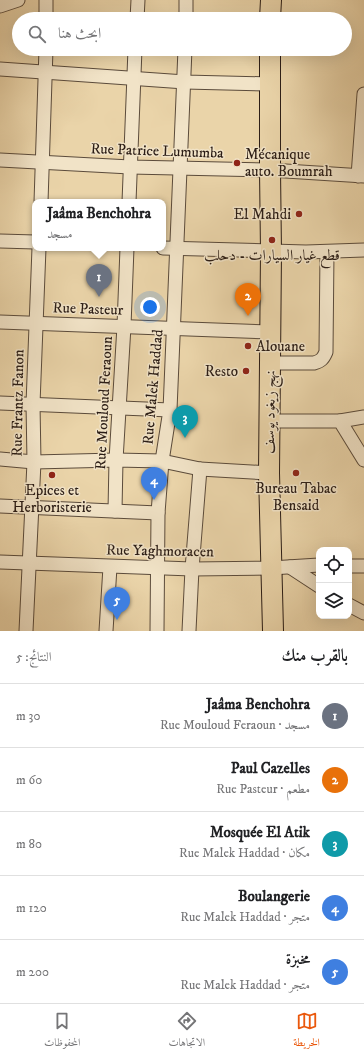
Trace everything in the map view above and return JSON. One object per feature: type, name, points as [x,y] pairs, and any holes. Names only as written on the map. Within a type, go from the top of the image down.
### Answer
[{"type":"main road","points":[[270,0],[270,12]]},
{"type":"main road","name":"نهج زيغود يوسف","points":[[270,56],[272,252],[269,473],[281,567],[273,631]]},
{"type":"street","points":[[0,6],[18,0]]},
{"type":"street","points":[[46,0],[46,12]]},
{"type":"street","points":[[137,12],[138,0]]},
{"type":"street","points":[[186,0],[186,12]]},
{"type":"street","points":[[41,199],[46,56]]},
{"type":"street","points":[[129,199],[135,56]]},
{"type":"street","name":"Rue Malek Haddad","points":[[157,631],[158,513],[162,462],[170,410],[185,56]]},
{"type":"street","points":[[0,69],[185,82],[270,84]]},
{"type":"street","points":[[361,176],[364,94]]},
{"type":"street","name":"Rue Patrice Lumumba","points":[[0,160],[42,163],[270,170],[361,176]]},
{"type":"street","points":[[0,241],[32,242]]},
{"type":"street","points":[[166,248],[272,252],[364,250]]},
{"type":"street","name":"Rue Frantz Fanon","points":[[26,631],[34,462],[33,404],[39,251]]},
{"type":"street","name":"Rue Mouloud Feraoun","points":[[115,512],[116,460],[120,408],[127,251]]},
{"type":"street","points":[[270,363],[314,363],[320,362],[324,357],[326,352],[327,252]]},
{"type":"street","name":"Rue Pasteur","points":[[0,322],[270,332]]},
{"type":"street","points":[[0,403],[170,410]]},
{"type":"street","points":[[270,421],[340,421],[364,417]]},
{"type":"street","points":[[340,421],[364,460]]},
{"type":"street","points":[[0,459],[34,462],[116,460],[162,462],[200,470],[269,473]]},
{"type":"street","points":[[189,631],[192,569],[200,470]]},
{"type":"street","points":[[0,506],[158,513]]},
{"type":"street","name":"Rue Yaghmoracen","points":[[0,562],[192,569],[316,565]]},
{"type":"street","points":[[352,566],[364,566]]},
{"type":"street","points":[[106,631],[110,567]]},
{"type":"street","points":[[281,567],[316,584]]},
{"type":"street","points":[[352,607],[364,613]]},
{"type":"place","name":"Mécanique auto. Boumrah","points":[[237,163]]},
{"type":"place","name":"El Mahdi","points":[[299,214]]},
{"type":"place","name":"قطع غيار السيارات - دحلب","points":[[272,240]]},
{"type":"place","name":"Jaâma Benchohra","points":[[99,297]]},
{"type":"place","name":"Paul Cazelles","points":[[248,316]]},
{"type":"place","name":"Alouane","points":[[248,346]]},
{"type":"place","name":"Resto","points":[[246,371]]},
{"type":"place","name":"Mosquée El Atik","points":[[185,438]]},
{"type":"place","name":"Bureau Tabac Bensaid","points":[[296,473]]},
{"type":"place","name":"Epices et Herboristerie","points":[[52,475]]},
{"type":"place","name":"Boulangerie","points":[[154,500]]},
{"type":"place","name":"مخبزة","points":[[117,620]]}]
